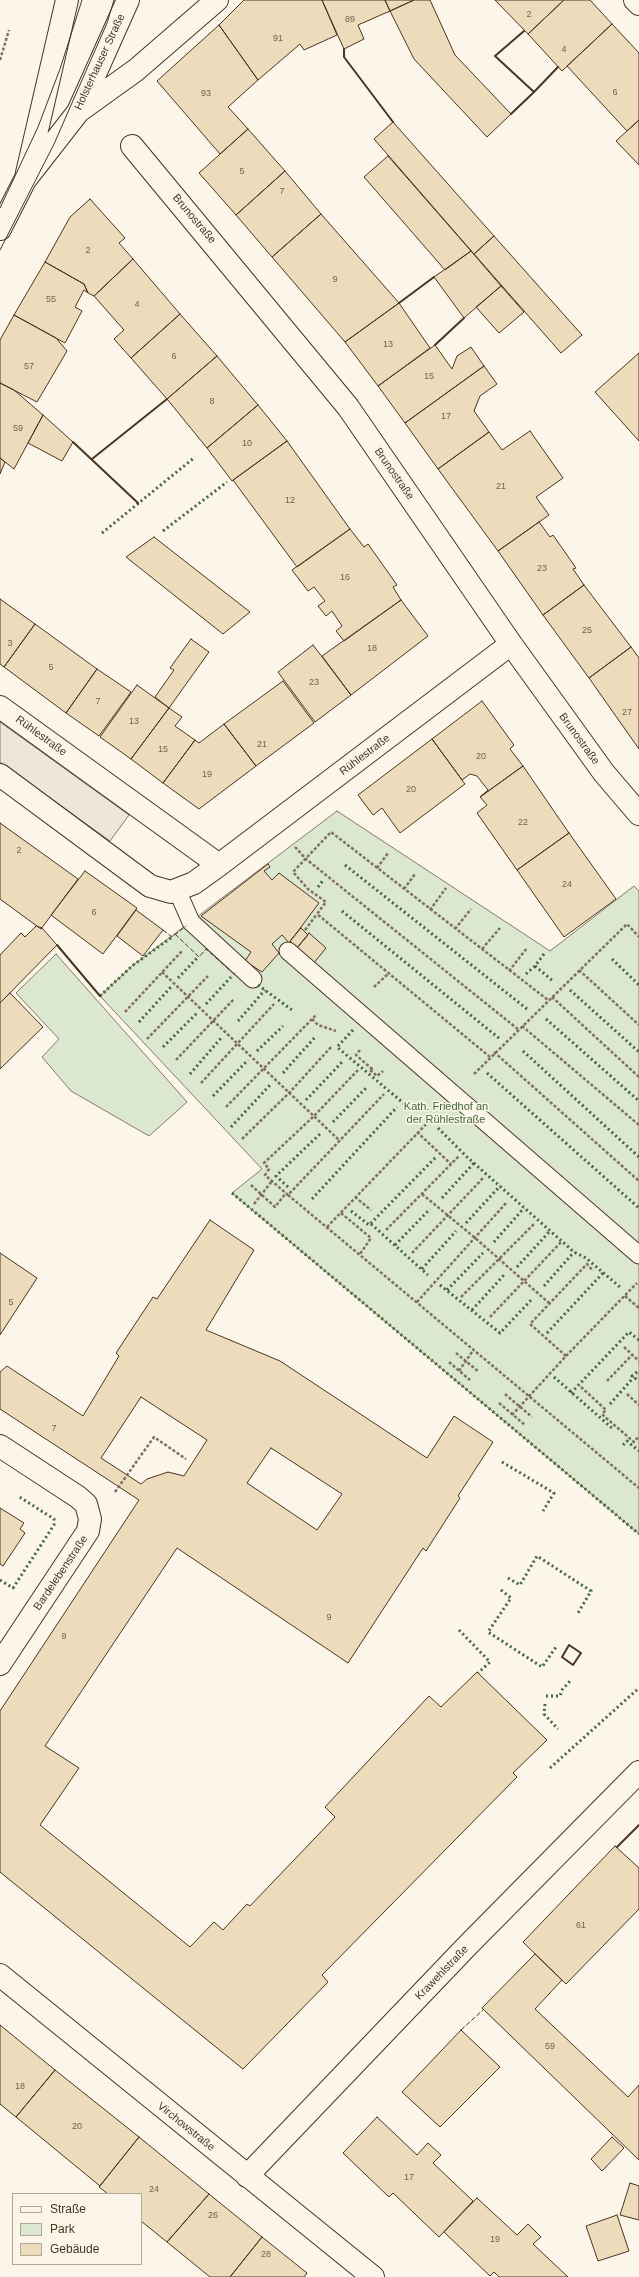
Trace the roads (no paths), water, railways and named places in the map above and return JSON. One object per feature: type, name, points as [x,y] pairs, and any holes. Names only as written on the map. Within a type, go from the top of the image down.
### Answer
[{"type":"street","name":"Holsterhauser Straße","points":[[25,180],[67,0]]},
{"type":"street","name":"Holsterhauser Straße","points":[[0,229],[25,180],[78,112],[128,0]]},
{"type":"street","points":[[78,112],[136,70],[218,0]]},
{"type":"street","points":[[636,0],[639,4]]},
{"type":"street","name":"Brunostraße","points":[[132,146],[348,408],[511,644],[604,773],[639,814]]},
{"type":"street","name":"Rühlestraße","points":[[0,775],[150,886],[171,892],[194,883],[219,865],[511,644]]},
{"type":"street","name":"Rühlestraße","points":[[0,706],[219,865]]},
{"type":"street","name":"Bardelebenstraße","points":[[0,1446],[86,1504],[90,1519],[88,1531],[0,1664]]},
{"type":"street","name":"Krawehlstraße","points":[[247,2176],[468,1945],[639,1772]]},
{"type":"street","name":"Virchowstraße","points":[[0,1975],[373,2277]]},
{"type":"lane","points":[[177,890],[191,922],[253,979]]},
{"type":"lane","points":[[288,951],[639,1255]]},
{"type":"tram line","points":[[0,208],[38,127],[60,69],[82,0]]},
{"type":"tram line","points":[[0,250],[54,144],[107,23],[114,0]]},
{"type":"park label","name":"Kath. Friedhof an der Rühlestraße","points":[[446,1113]]}]
